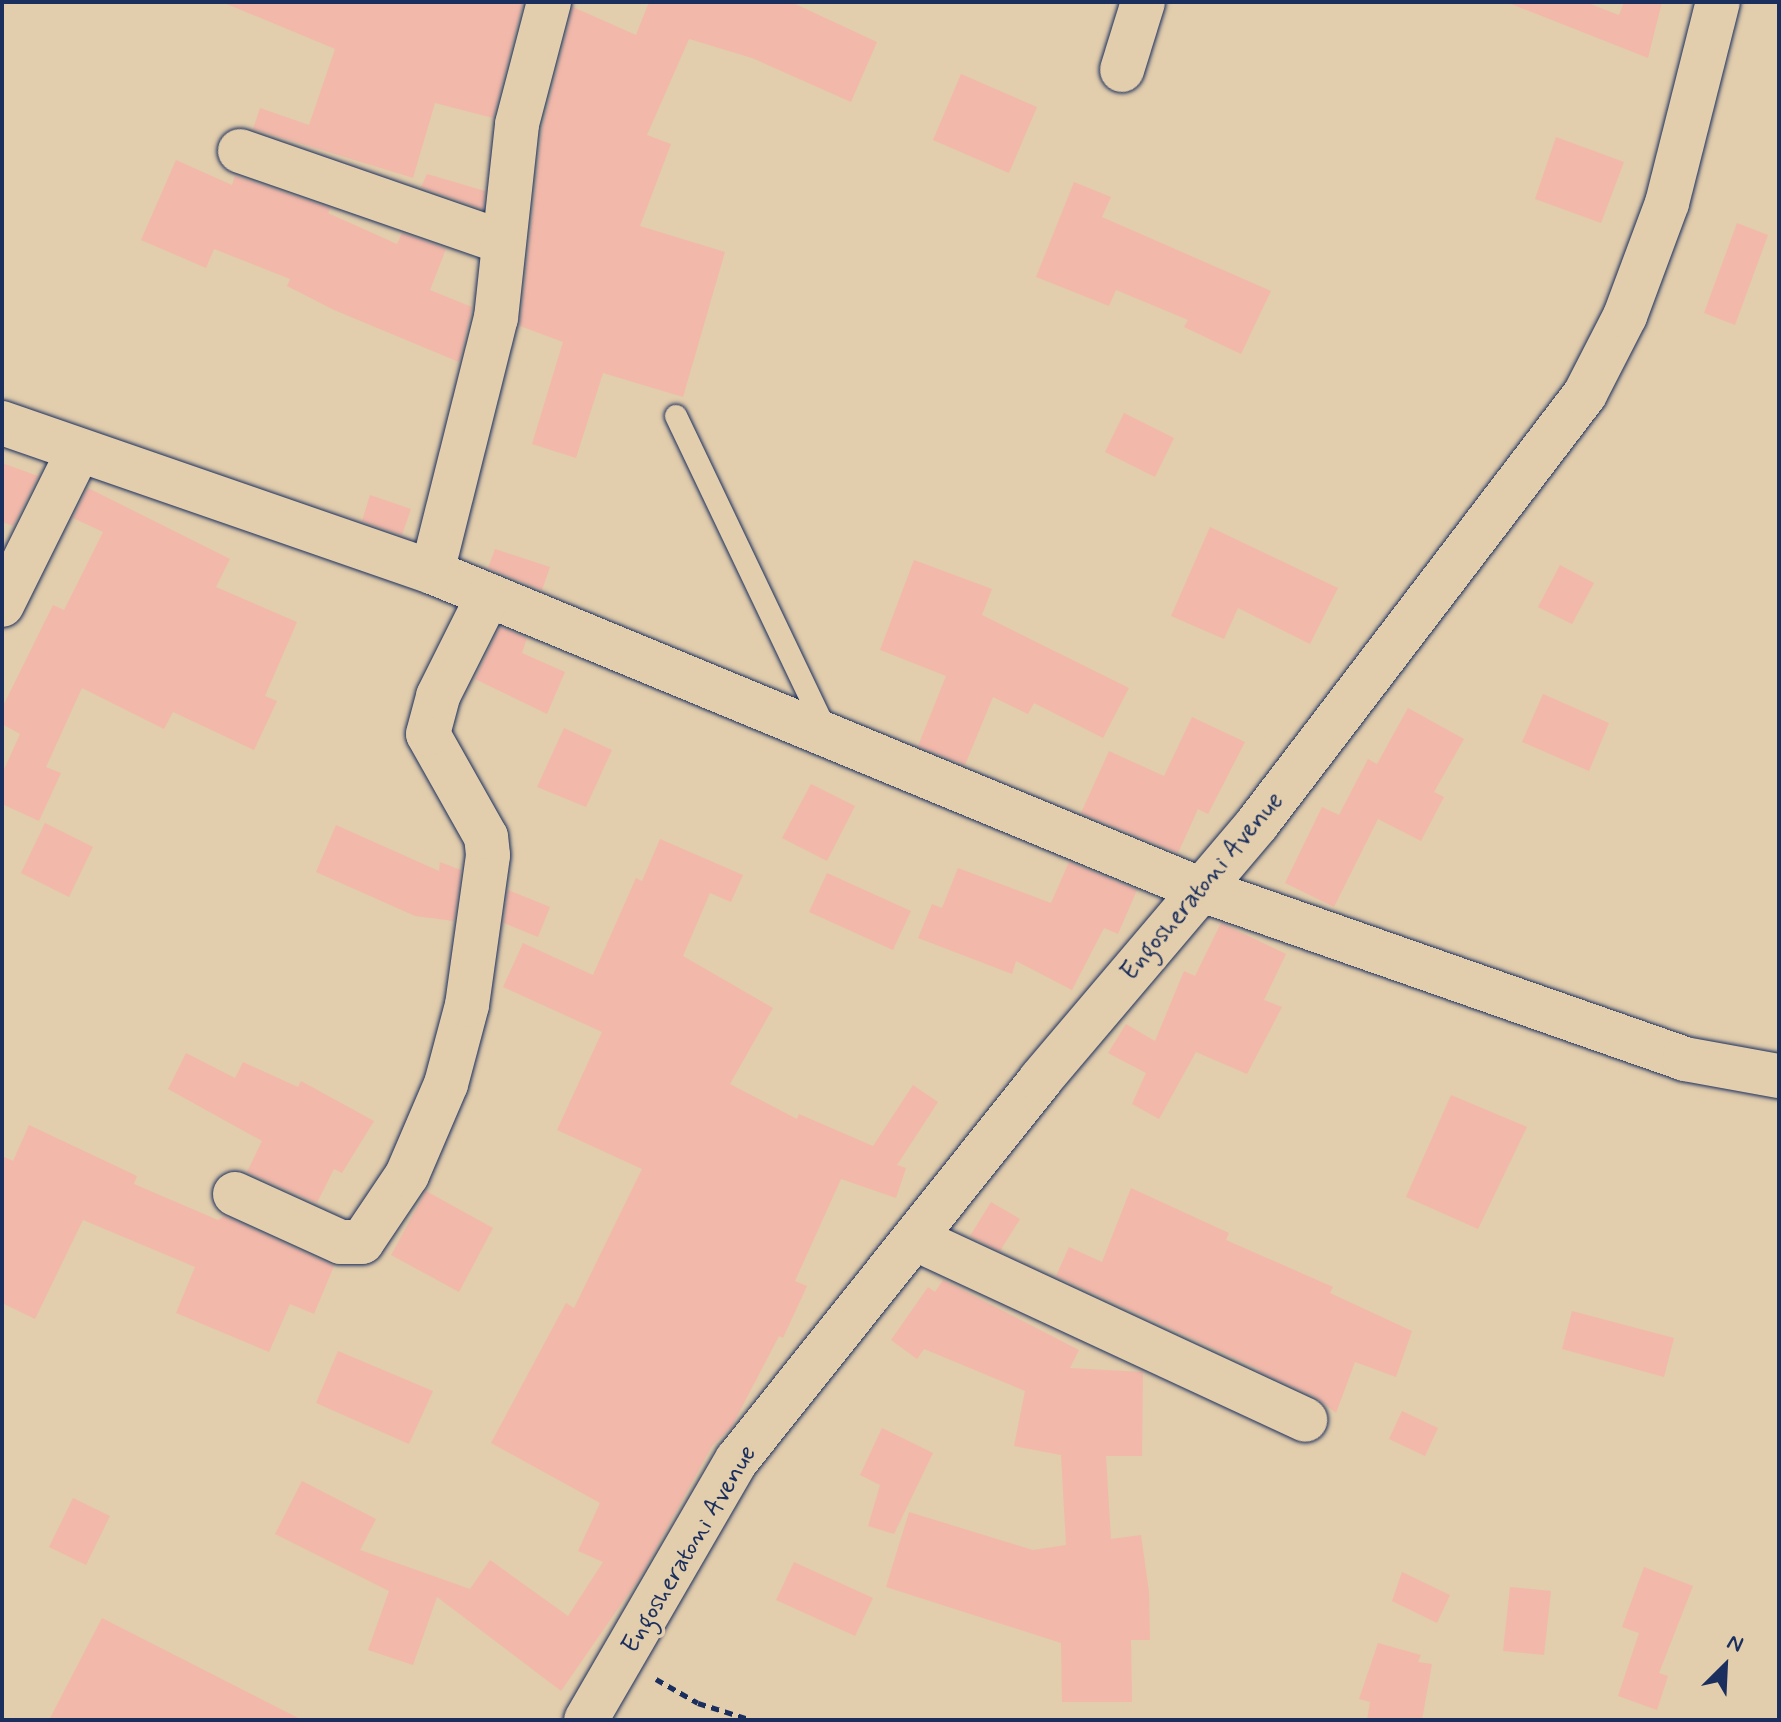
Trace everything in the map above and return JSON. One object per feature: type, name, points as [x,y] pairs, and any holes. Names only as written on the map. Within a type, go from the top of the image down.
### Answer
[{"type":"street","points":[[432,572],[496,318],[517,124],[549,2]]},
{"type":"street","points":[[1122,70],[1143,2]]},
{"type":"street","name":"Engosheratoni Avenue","points":[[586,1720],[624,1661],[737,1460],[918,1240],[1040,1080],[1202,890],[1433,600],[1585,394],[1625,316],[1667,203],[1718,2]]},
{"type":"street","points":[[240,151],[503,242]]},
{"type":"street","points":[[2,423],[78,452],[432,572],[1202,890],[1685,1059],[1779,1076]]},
{"type":"street","points":[[2,605],[78,452]]},
{"type":"street","points":[[235,1194],[341,1242],[362,1242],[407,1175],[440,1097],[467,1005],[488,855],[486,837],[433,746],[430,720],[488,596]]},
{"type":"street","points":[[918,1240],[1305,1420]]},
{"type":"lane","points":[[676,416],[828,736]]},
{"type":"path","points":[[624,1661],[698,1703],[752,1720]]},
{"type":"building","points":[[222,2],[523,2],[493,118],[435,103],[413,178],[253,129],[260,108],[309,125],[335,49]]},
{"type":"building","points":[[649,2],[791,2],[877,42],[851,102],[752,58],[689,39],[647,135],[671,144],[640,226],[725,252],[683,397],[603,373],[576,458],[532,444],[563,342],[520,326],[542,129],[573,7],[636,35]]},
{"type":"building","points":[[1506,2],[1585,2],[1619,15],[1624,2],[1662,2],[1648,58]]},
{"type":"building","points":[[961,74],[1037,107],[1009,173],[933,140]]},
{"type":"building","points":[[1556,137],[1624,162],[1601,223],[1535,199]]},
{"type":"building","points":[[176,160],[232,185],[235,176],[330,208],[328,213],[397,244],[402,233],[446,249],[430,290],[472,307],[459,362],[334,310],[287,286],[290,279],[214,249],[206,268],[141,240]]},
{"type":"building","points":[[427,174],[485,191],[483,209],[421,187]]},
{"type":"building","points":[[1074,182],[1111,197],[1102,217],[1271,291],[1241,354],[1184,327],[1188,320],[1116,290],[1109,306],[1036,277]]},
{"type":"building","points":[[1737,223],[1768,235],[1735,325],[1704,313]]},
{"type":"building","points":[[1124,413],[1174,438],[1155,477],[1105,452]]},
{"type":"building","points":[[2,463],[38,476],[13,526],[2,522]]},
{"type":"building","points":[[88,488],[230,559],[216,587],[297,622],[265,696],[277,701],[254,750],[173,712],[164,729],[82,688],[46,767],[61,773],[39,821],[2,804],[2,774],[20,734],[2,724],[2,708],[53,605],[64,610],[103,532],[73,518]]},
{"type":"building","points":[[370,495],[411,509],[402,535],[362,521]]},
{"type":"building","points":[[1210,527],[1338,588],[1310,644],[1238,608],[1224,639],[1171,616]]},
{"type":"building","points":[[495,549],[550,567],[542,590],[488,568]]},
{"type":"building","points":[[914,560],[992,589],[982,615],[1129,688],[1103,738],[1034,703],[1028,714],[993,697],[965,765],[918,746],[946,676],[880,650]]},
{"type":"building","points":[[1560,565],[1594,583],[1572,624],[1538,607]]},
{"type":"building","points":[[500,627],[527,638],[522,653],[565,672],[547,714],[475,679]]},
{"type":"building","points":[[1543,694],[1609,723],[1589,771],[1522,742]]},
{"type":"building","points":[[1408,708],[1464,739],[1434,792],[1444,797],[1421,841],[1378,819],[1334,907],[1285,883],[1322,807],[1339,815],[1368,759],[1377,764]]},
{"type":"building","points":[[1192,717],[1245,742],[1208,814],[1198,809],[1178,853],[1081,813],[1109,751],[1164,776]]},
{"type":"building","points":[[564,728],[612,750],[586,807],[537,787]]},
{"type":"building","points":[[811,784],[855,806],[827,861],[782,838]]},
{"type":"building","points":[[45,823],[93,847],[69,897],[21,873]]},
{"type":"building","points":[[336,825],[439,871],[440,862],[461,870],[454,921],[415,916],[316,872]]},
{"type":"building","points":[[660,839],[743,875],[731,902],[710,893],[683,956],[773,1008],[730,1084],[797,1119],[799,1114],[873,1146],[913,1085],[938,1102],[897,1165],[906,1168],[896,1198],[841,1179],[795,1281],[807,1286],[783,1338],[779,1336],[732,1426],[712,1446],[640,1577],[561,1691],[437,1597],[413,1665],[368,1650],[389,1591],[275,1534],[302,1481],[376,1519],[360,1550],[470,1589],[490,1560],[568,1616],[603,1562],[578,1551],[600,1503],[491,1443],[566,1303],[574,1308],[642,1169],[557,1130],[602,1032],[503,987],[523,943],[593,975],[636,878],[642,881]]},
{"type":"building","points":[[1069,862],[1137,890],[1118,934],[1104,928],[1072,990],[1016,961],[1012,974],[918,938],[932,904],[942,908],[958,868],[1051,903]]},
{"type":"building","points":[[827,873],[911,911],[893,950],[809,912]]},
{"type":"building","points":[[508,890],[550,907],[538,937],[504,923]]},
{"type":"building","points":[[1221,923],[1286,954],[1264,1000],[1282,1007],[1247,1074],[1196,1052],[1159,1119],[1132,1104],[1146,1073],[1108,1053],[1126,1024],[1155,1041],[1184,971],[1195,976]]},
{"type":"building","points":[[186,1053],[235,1078],[243,1062],[298,1087],[301,1081],[374,1121],[342,1173],[334,1169],[317,1203],[247,1172],[262,1141],[168,1089]]},
{"type":"building","points":[[1451,1095],[1527,1127],[1478,1229],[1406,1197]]},
{"type":"building","points":[[29,1125],[137,1176],[134,1184],[218,1220],[224,1216],[334,1266],[314,1314],[290,1304],[269,1352],[176,1313],[195,1267],[83,1220],[35,1319],[2,1303],[2,1156],[13,1161]]},
{"type":"building","points":[[1131,1188],[1229,1233],[1226,1240],[1333,1287],[1330,1293],[1412,1331],[1396,1377],[1355,1362],[1336,1413],[1316,1397],[1256,1370],[1261,1370],[1056,1276],[1069,1247],[1102,1262]]},
{"type":"building","points":[[426,1191],[493,1228],[459,1292],[391,1255]]},
{"type":"building","points":[[991,1202],[1020,1219],[1000,1251],[970,1236]]},
{"type":"building","points":[[943,1280],[1079,1350],[1070,1368],[1143,1372],[1142,1456],[1106,1456],[1111,1539],[1141,1535],[1149,1592],[1150,1640],[1131,1640],[1132,1702],[1062,1702],[1061,1643],[886,1587],[909,1512],[1033,1550],[1066,1545],[1061,1455],[1014,1446],[1025,1391],[924,1349],[917,1359],[891,1340],[928,1287],[935,1292]]},
{"type":"building","points":[[1572,1311],[1674,1338],[1664,1377],[1562,1349]]},
{"type":"building","points":[[338,1351],[433,1391],[409,1444],[316,1403]]},
{"type":"building","points":[[1402,1411],[1438,1428],[1425,1456],[1389,1439]]},
{"type":"building","points":[[882,1428],[933,1453],[894,1534],[868,1526],[880,1485],[860,1475]]},
{"type":"building","points":[[73,1498],[110,1516],[86,1565],[49,1547]]},
{"type":"building","points":[[794,1562],[873,1598],[855,1636],[776,1600]]},
{"type":"building","points":[[1644,1567],[1693,1586],[1659,1673],[1668,1676],[1657,1710],[1618,1696],[1639,1633],[1622,1627]]},
{"type":"building","points":[[1402,1572],[1450,1595],[1437,1623],[1392,1601]]},
{"type":"building","points":[[1510,1587],[1551,1591],[1544,1655],[1503,1651]]},
{"type":"building","points":[[102,1618],[302,1720],[49,1720]]},
{"type":"building","points":[[1378,1643],[1421,1655],[1418,1662],[1432,1664],[1422,1720],[1367,1720],[1370,1702],[1359,1699]]}]
